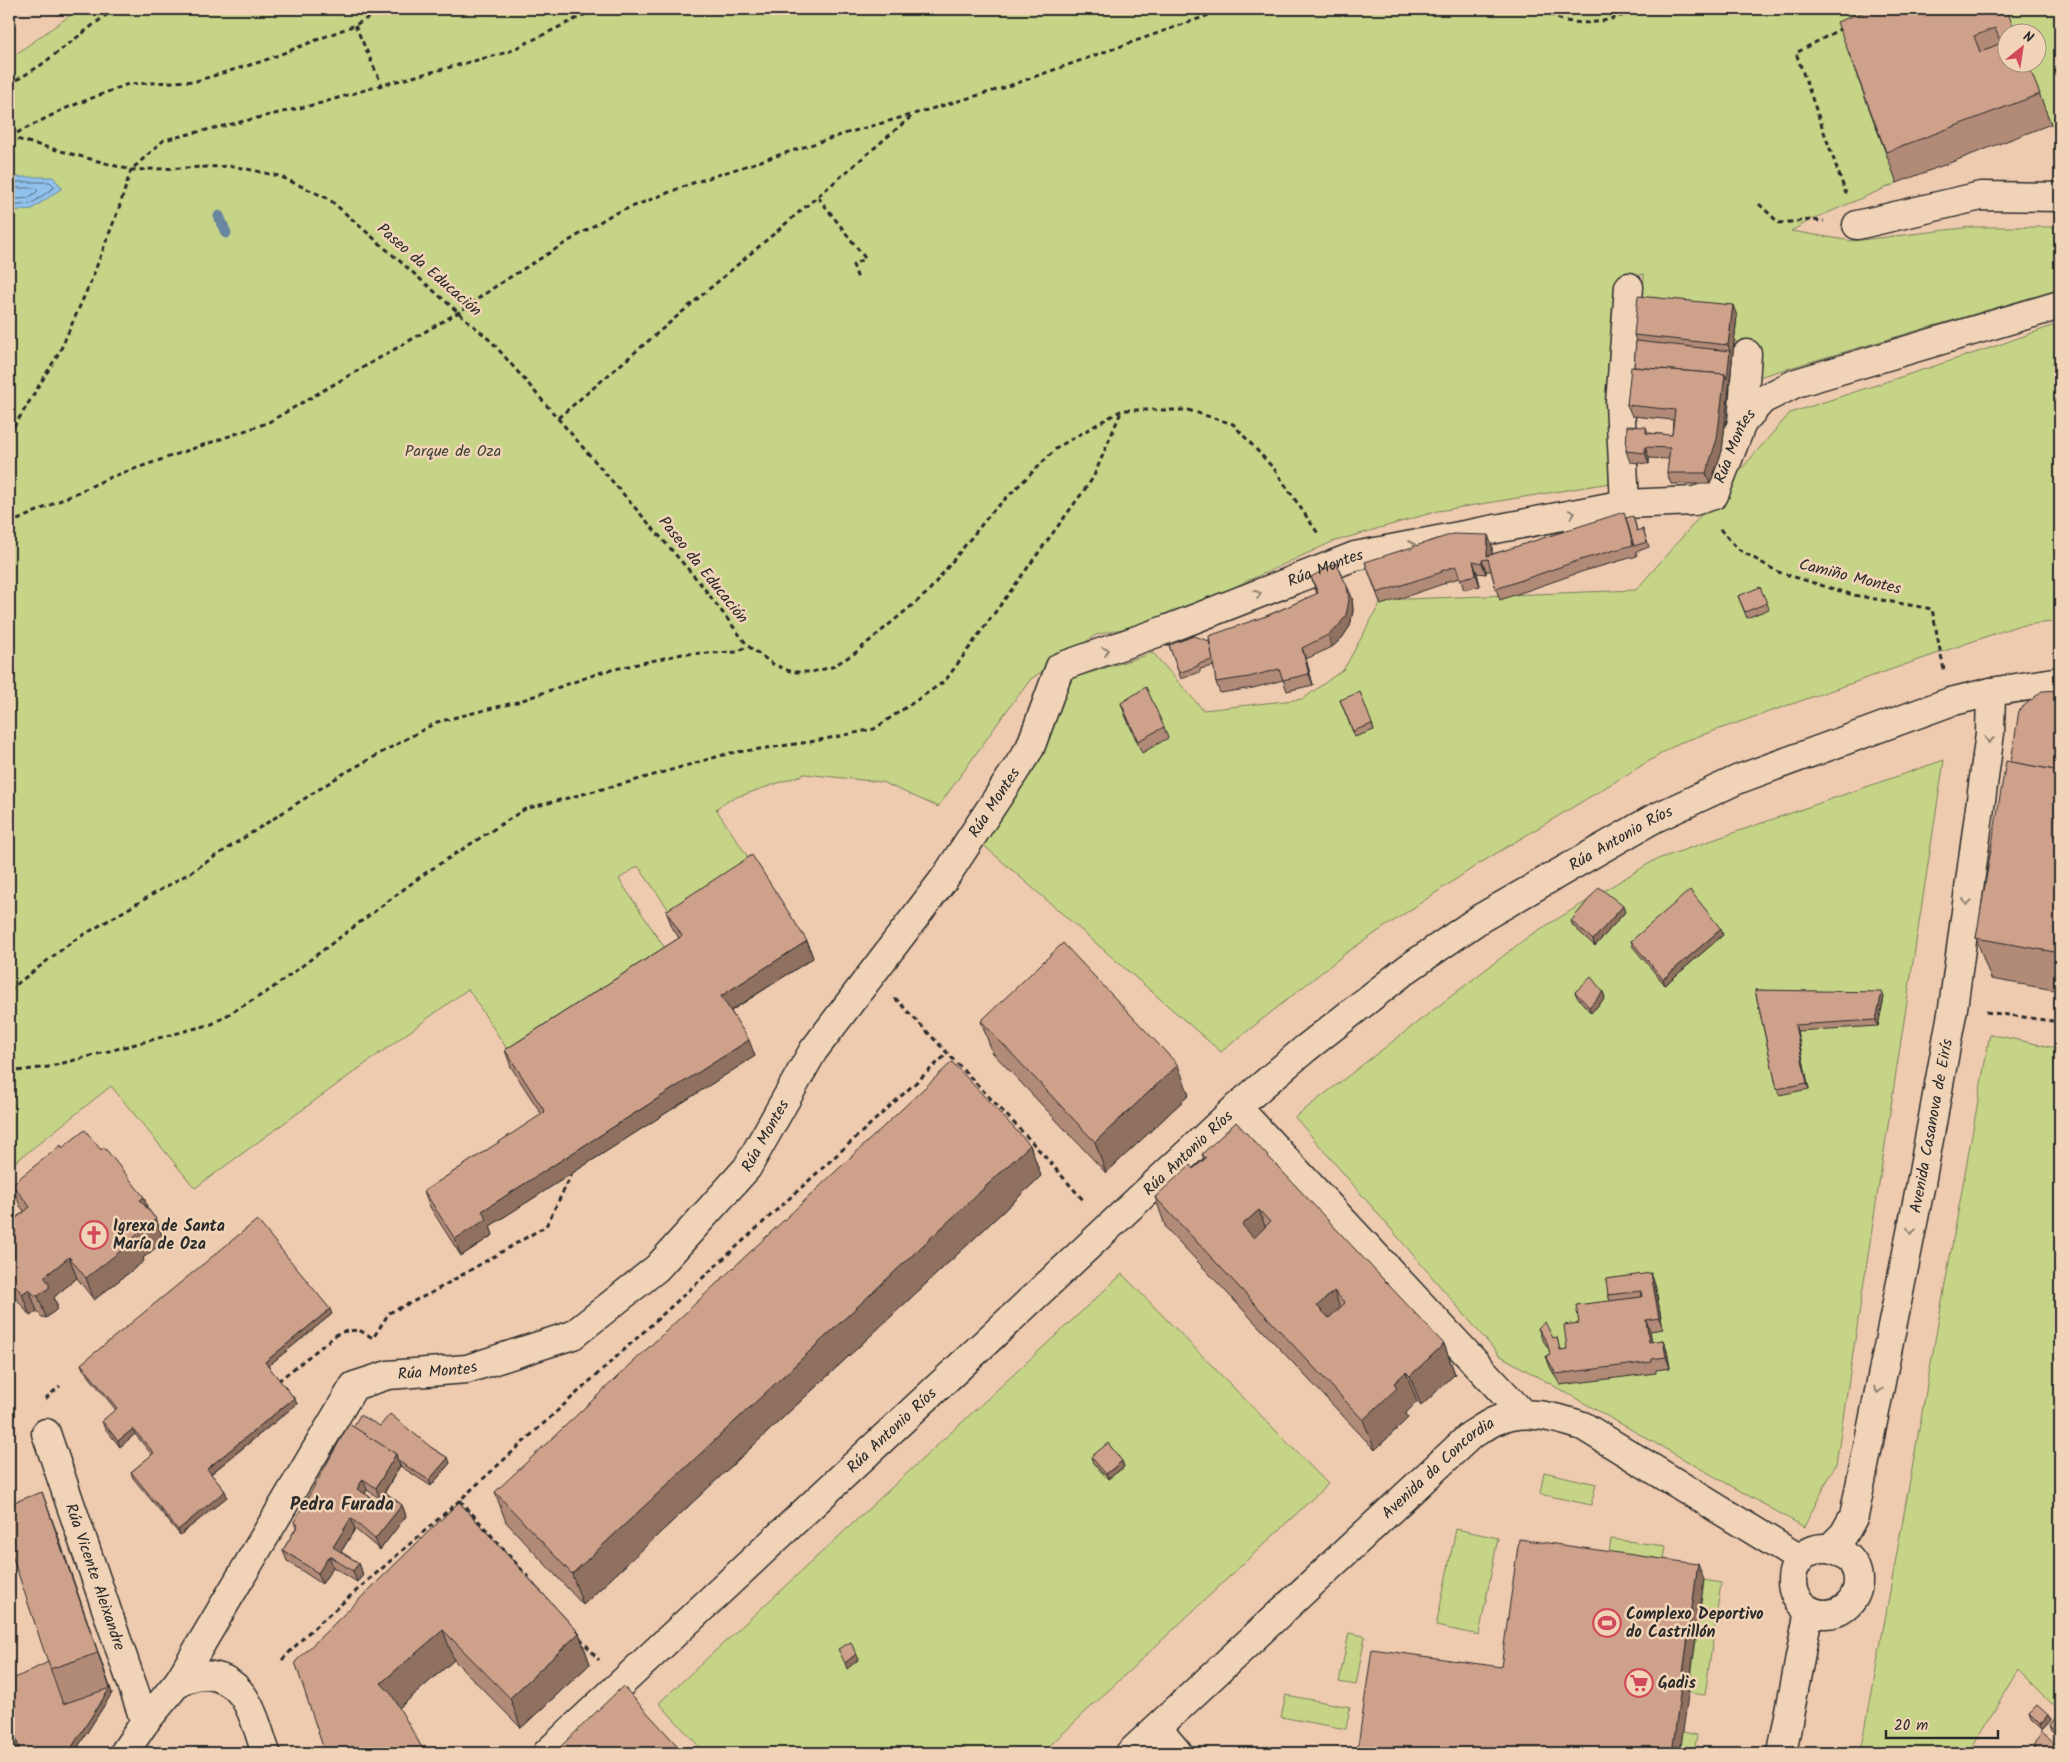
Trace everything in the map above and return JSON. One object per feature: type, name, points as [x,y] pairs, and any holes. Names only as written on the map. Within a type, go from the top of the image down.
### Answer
[{"type":"street","points":[[1857,225],[1981,196],[2060,197]]},
{"type":"street","points":[[1625,504],[1620,403],[1629,287]]},
{"type":"street","name":"Rúa Montes","points":[[179,1681],[354,1386],[388,1375],[467,1369],[573,1336],[656,1268],[747,1168],[813,1051],[944,879],[1030,748],[1060,667],[1168,629],[1355,556],[1625,504],[1694,501],[1714,495],[1742,424],[1762,400],[1796,383],[2060,305]]},
{"type":"street","points":[[1742,424],[1747,354]]},
{"type":"street","name":"Rúa Antonio Ríos","points":[[547,1753],[1237,1107],[1306,1049],[1407,969],[1482,918],[1572,864],[1654,818],[1739,779],[1950,702],[1991,692],[2060,681]]},
{"type":"street","name":"Avenida Casanova de Eirís","points":[[1830,1548],[1844,1534],[1854,1516],[1921,1183],[1953,1008],[1990,733],[1991,692]]},
{"type":"street","name":"Rúa Antonio Ríos","points":[[1237,1107],[1523,1414]]},
{"type":"street","name":"Avenida da Concordia","points":[[1130,1753],[1471,1435],[1495,1421],[1523,1414],[1550,1416],[1583,1426],[1800,1559]]},
{"type":"street","name":"Rúa Vicente Aleixandre","points":[[46,1433],[145,1722]]},
{"type":"street","points":[[1830,1548],[1844,1555],[1855,1567],[1858,1578],[1853,1598],[1846,1606],[1837,1612],[1826,1614],[1809,1610],[1798,1599],[1793,1590],[1793,1573],[1800,1559],[1809,1552],[1830,1548]]},
{"type":"street","points":[[1782,1753],[1809,1610]]},
{"type":"street","points":[[124,1753],[145,1722],[179,1681],[202,1675],[228,1680],[246,1697],[266,1753]]},
{"type":"street","points":[[1157,1728],[1178,1753]]},
{"type":"path","points":[[9,85],[41,64],[114,9]]},
{"type":"path","points":[[9,137],[64,108],[128,84],[196,81],[263,62],[355,25],[384,9]]},
{"type":"path","points":[[9,435],[60,352],[91,281],[131,170],[164,140],[321,104],[382,85],[508,52],[596,9]]},
{"type":"path","points":[[9,524],[111,477],[267,424],[459,312],[499,284],[611,215],[694,183],[844,134],[1000,89],[1226,9]]},
{"type":"path","points":[[1542,9],[1561,20],[1585,23],[1607,21],[1638,9]]},
{"type":"path","points":[[355,25],[382,85]]},
{"type":"path","points":[[1759,204],[1778,223],[1811,220],[1857,225],[1796,53],[1845,27]]},
{"type":"path","points":[[558,418],[916,113]]},
{"type":"path","name":"Paseo da Educación","points":[[9,137],[131,170],[233,166],[279,176],[329,199],[492,342],[700,583],[748,646],[773,664],[792,672],[812,672],[832,667],[856,653],[927,593],[991,513],[1058,448],[1122,410]]},
{"type":"path","points":[[818,197],[866,258],[853,265],[858,279]]},
{"type":"path","points":[[9,1072],[48,1067],[212,1024],[270,990],[424,874],[525,809],[626,783],[730,753],[810,742],[874,729],[945,681],[1093,478],[1122,410],[1188,410],[1233,424],[1275,470],[1338,563]]},
{"type":"path","name":"Camiño Montes","points":[[1694,501],[1738,549],[1778,572],[1853,594],[1932,609],[1950,702]]},
{"type":"path","points":[[9,990],[73,941],[191,872],[342,775],[436,722],[517,702],[602,672],[682,654],[737,652],[748,646]]},
{"type":"path","points":[[1953,1008],[2060,1022]]},
{"type":"path","points":[[910,1015],[1032,1142],[1107,1227]]},
{"type":"path","points":[[282,1660],[308,1634],[460,1500],[947,1054]]},
{"type":"path","points":[[278,1381],[340,1332],[359,1330],[373,1338],[389,1313],[431,1294],[546,1226],[572,1174]]},
{"type":"path","points":[[460,1500],[534,1584]]},
{"type":"path","points":[[576,1634],[600,1662]]},
{"type":"green space","name":"Parque de Oza","points":[[79,9],[1960,9],[1897,183],[1811,220],[1791,231],[1852,241],[1972,227],[2060,227],[2060,289],[1755,378],[1755,347],[1734,341],[1737,316],[1642,307],[1644,274],[1618,281],[1616,482],[1438,511],[1332,542],[1167,618],[1096,635],[1031,679],[938,807],[882,782],[805,774],[728,800],[716,809],[758,872],[678,923],[638,866],[619,879],[674,962],[516,1063],[468,989],[195,1188],[111,1086],[9,1167],[9,59]]},
{"type":"green space","points":[[2005,9],[2060,9],[2060,128],[2051,124],[2031,72],[2046,72],[2046,22],[2011,22]]},
{"type":"green space","points":[[2060,323],[2060,621],[2017,626],[1679,743],[1477,865],[1346,953],[1221,1052],[981,843],[1047,732],[1073,678],[1153,653],[1203,710],[1303,699],[1344,669],[1382,600],[1636,590],[1790,413],[1996,346]]},
{"type":"green space","points":[[1944,760],[1836,1464],[1804,1527],[1499,1355],[1295,1117],[1529,936],[1655,860]]},
{"type":"green space","points":[[1990,1034],[2060,1049],[2060,1712],[2018,1670],[1968,1753],[1861,1753]]},
{"type":"green space","points":[[1122,1274],[1328,1484],[1042,1753],[705,1753],[659,1703]]},
{"type":"green space","points":[[1544,1472],[1596,1484],[1591,1505],[1540,1494]]},
{"type":"green space","points":[[1456,1529],[1498,1538],[1479,1635],[1436,1626]]},
{"type":"green space","points":[[1611,1539],[1666,1546],[1662,1575],[1607,1567]]},
{"type":"green space","points":[[1704,1580],[1721,1583],[1705,1695],[1689,1693]]},
{"type":"green space","points":[[1349,1633],[1365,1636],[1356,1685],[1339,1682]]},
{"type":"green space","points":[[1286,1695],[1350,1707],[1346,1729],[1281,1717]]},
{"type":"green space","points":[[1683,1732],[1697,1735],[1694,1753],[1680,1753]]},
{"type":"water","points":[[9,177],[53,177],[62,188],[32,209],[9,211]]},
{"type":"building","points":[[1871,9],[2006,9],[2012,22],[1996,22],[1996,30],[1995,28],[1974,36],[1980,52],[1996,45],[1996,72],[2031,72],[2040,94],[1886,152],[1837,22]]},
{"type":"building","points":[[1638,296],[1733,305],[1728,345],[1634,335]]},
{"type":"building","points":[[1636,341],[1730,351],[1727,379],[1725,374],[1634,367]]},
{"type":"building","points":[[1631,367],[1725,374],[1717,439],[1706,473],[1667,473],[1670,448],[1645,447],[1645,453],[1626,451],[1627,426],[1646,427],[1646,433],[1672,435],[1675,410],[1627,405]]},
{"type":"building","points":[[1624,512],[1633,545],[1580,560],[1496,589],[1488,559],[1482,560],[1482,563],[1473,561],[1476,575],[1460,579],[1456,566],[1377,593],[1365,562],[1453,534],[1488,535],[1487,556]]},
{"type":"building","points":[[1633,516],[1637,531],[1643,529],[1647,542],[1634,546],[1626,518]]},
{"type":"building","points":[[1336,563],[1347,586],[1349,600],[1346,615],[1338,627],[1328,635],[1302,648],[1309,674],[1283,680],[1279,669],[1249,677],[1216,682],[1209,636],[1269,615],[1318,593],[1311,577]]},
{"type":"building","points":[[1760,587],[1767,603],[1745,612],[1738,596]]},
{"type":"building","points":[[1194,636],[1209,641],[1213,660],[1198,664],[1198,666],[1179,673],[1169,645]]},
{"type":"building","points":[[1146,687],[1164,727],[1138,741],[1121,703]]},
{"type":"building","points":[[2060,690],[2060,771],[2011,762],[2019,710],[2042,691]]},
{"type":"building","points":[[1360,692],[1372,724],[1353,731],[1340,700]]},
{"type":"building","points":[[2006,761],[2060,771],[2060,953],[1976,938]]},
{"type":"building","points":[[752,855],[807,941],[721,996],[749,1040],[482,1211],[487,1219],[455,1239],[424,1191],[545,1112],[505,1050],[682,936],[666,911]]},
{"type":"building","points":[[1599,887],[1623,906],[1593,940],[1571,921]]},
{"type":"building","points":[[1690,890],[1721,929],[1663,979],[1631,941]]},
{"type":"building","points":[[1063,943],[1178,1065],[1095,1142],[981,1021]]},
{"type":"building","points":[[1591,977],[1603,992],[1589,1007],[1575,992]]},
{"type":"building","points":[[1755,990],[1882,992],[1876,1020],[1795,1025],[1807,1083],[1777,1089]]},
{"type":"building","points":[[952,1062],[1030,1145],[572,1574],[495,1492]]},
{"type":"building","points":[[1236,1122],[1444,1344],[1410,1376],[1406,1372],[1394,1383],[1397,1388],[1363,1420],[1155,1197],[1190,1165],[1193,1169],[1206,1158],[1202,1154]],"holes":[[[1259,1210],[1270,1222],[1254,1238],[1242,1225]],[[1334,1291],[1345,1303],[1329,1318],[1317,1306]]]},
{"type":"building","name":"Igrexa de Santa María de Oza","points":[[85,1130],[101,1150],[104,1147],[144,1197],[140,1200],[156,1219],[134,1237],[136,1239],[86,1278],[69,1257],[44,1277],[49,1283],[49,1288],[38,1296],[34,1295],[29,1289],[22,1294],[9,1277],[9,1224],[30,1207],[12,1184],[61,1145],[62,1148]]},
{"type":"building","points":[[257,1220],[330,1309],[265,1362],[294,1398],[207,1469],[225,1491],[178,1530],[131,1472],[154,1453],[133,1429],[118,1441],[102,1421],[117,1408],[81,1364]]},
{"type":"building","points":[[1651,1273],[1659,1318],[1646,1320],[1649,1342],[1663,1340],[1666,1357],[1652,1359],[1652,1362],[1556,1374],[1546,1356],[1550,1354],[1547,1342],[1538,1328],[1545,1322],[1553,1338],[1557,1337],[1560,1350],[1567,1349],[1564,1325],[1579,1323],[1576,1305],[1642,1297],[1641,1291],[1608,1295],[1606,1279]]},
{"type":"building","points":[[390,1414],[432,1448],[448,1458],[429,1480],[398,1461],[396,1454],[353,1427],[360,1415],[380,1426]]},
{"type":"building","points":[[349,1424],[396,1454],[376,1488],[363,1479],[357,1489],[377,1501],[384,1492],[402,1505],[375,1539],[351,1518],[333,1547],[359,1563],[353,1571],[329,1556],[318,1573],[283,1550],[298,1525],[294,1522]]},
{"type":"building","points":[[1108,1443],[1122,1461],[1106,1474],[1091,1457]]},
{"type":"building","points":[[42,1492],[98,1653],[50,1669],[9,1546],[9,1504]]},
{"type":"building","points":[[459,1502],[579,1633],[510,1698],[443,1630],[381,1683],[392,1695],[425,1753],[325,1753],[295,1662]]},
{"type":"building","name":"Complexo Deportivo do Castrillón","points":[[1519,1539],[1698,1564],[1672,1753],[1357,1753],[1372,1649],[1501,1667]]},
{"type":"building","points":[[851,1642],[856,1654],[845,1663],[838,1649]]},
{"type":"building","points":[[48,1662],[63,1704],[110,1688],[68,1753],[20,1753],[9,1707],[9,1681]]},
{"type":"building","points":[[623,1686],[684,1753],[561,1753],[558,1749]]},
{"type":"building","points":[[2037,1705],[2048,1715],[2039,1725],[2028,1714]]},
{"type":"building","points":[[2055,1717],[2060,1722],[2060,1734],[2049,1725]]},
{"type":"building","points":[[9,1723],[16,1753],[9,1753]]},
{"type":"building","points":[[2041,1732],[2056,1745],[2060,1740],[2060,1753],[2039,1753],[2032,1747]]},
{"type":"waterway","points":[[219,216],[226,233]]},
{"type":"place","name":"Igrexa de Santa María de Oza","points":[[94,1235]]},
{"type":"place","name":"Complexo Deportivo do Castrillón","points":[[1607,1623]]},
{"type":"place","name":"Gadis","points":[[1639,1683]]},
{"type":"district","name":"Pedra Furada","points":[[342,1505]]}]
